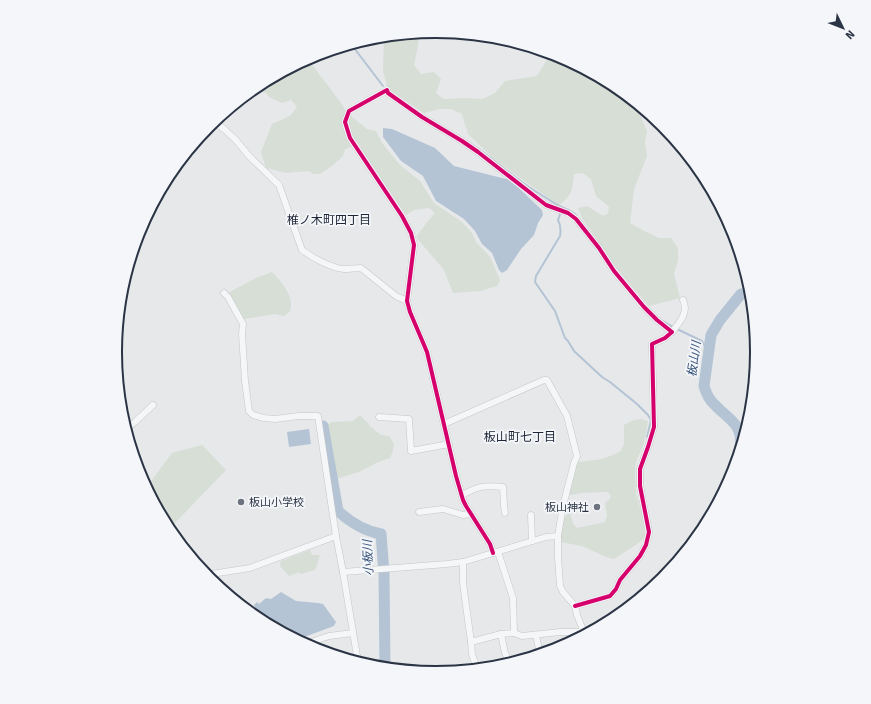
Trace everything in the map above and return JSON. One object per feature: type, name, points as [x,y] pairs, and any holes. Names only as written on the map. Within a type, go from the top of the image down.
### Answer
[{"type":"street","points":[[514,633],[513,598],[502,562],[466,506],[456,476],[427,352],[410,312],[407,301],[414,245],[411,233],[402,216],[350,138],[345,122],[349,110],[386,90],[388,93],[422,117],[478,152],[546,205],[568,213],[576,219],[599,248],[614,271],[644,307],[672,332]]},
{"type":"street","points":[[218,125],[235,139],[249,156],[279,185],[302,250],[308,255],[335,267],[344,269],[361,268],[396,296],[407,301]]},
{"type":"street","points":[[224,293],[243,324],[242,334],[248,411],[253,415],[275,419],[299,416],[318,416],[336,536],[357,656]]},
{"type":"street","points":[[575,606],[610,596],[616,589],[620,580],[640,556],[646,545],[649,532],[640,486],[640,469],[654,427],[652,344],[665,338],[679,323],[686,308],[683,300]]},
{"type":"street","points":[[444,424],[547,380],[567,416],[577,456],[563,506],[558,536],[558,557],[560,586],[575,606],[583,629]]},
{"type":"street","points":[[131,426],[153,405]]},
{"type":"street","points":[[379,417],[409,419],[411,451],[449,444]]},
{"type":"street","points":[[462,495],[482,486],[503,487],[505,513]]},
{"type":"street","points":[[418,512],[443,509],[463,515],[471,514]]},
{"type":"street","points":[[531,515],[532,541]]},
{"type":"street","points":[[213,574],[250,568],[336,536]]},
{"type":"street","points":[[343,572],[463,562],[546,537],[558,536]]},
{"type":"street","points":[[463,562],[463,583],[472,654],[475,663]]},
{"type":"street","points":[[471,642],[501,634],[514,633],[522,636],[560,632],[576,633]]},
{"type":"street","points":[[313,641],[329,636],[353,633]]},
{"type":"street","points":[[501,634],[507,657]]},
{"type":"street","points":[[536,635],[539,648]]},
{"type":"shaded area","points":[[419,39],[414,65],[421,74],[434,72],[441,79],[436,93],[444,99],[482,99],[495,93],[505,81],[537,76],[547,59],[574,70],[610,91],[627,103],[639,113],[647,131],[645,143],[647,156],[634,189],[630,223],[659,238],[671,238],[678,248],[678,260],[674,274],[680,298],[649,306],[617,269],[582,218],[578,208],[587,206],[603,216],[608,213],[609,207],[596,196],[591,179],[583,173],[574,174],[571,192],[559,205],[492,157],[468,134],[462,114],[451,109],[440,109],[424,113],[388,89],[383,71],[384,43]]},
{"type":"shaded area","points":[[311,64],[346,112],[367,129],[376,131],[382,143],[399,164],[420,181],[434,203],[462,222],[472,233],[476,242],[490,257],[500,280],[497,286],[480,291],[453,293],[444,270],[416,237],[435,213],[429,208],[414,210],[406,215],[361,151],[351,147],[345,149],[343,156],[320,174],[313,174],[309,171],[286,173],[266,168],[261,152],[272,124],[290,116],[297,107],[291,100],[282,103],[269,97],[266,93],[260,91],[297,70]]},
{"type":"shaded area","points":[[272,272],[283,285],[289,296],[291,307],[289,312],[284,316],[275,314],[244,319],[228,293],[256,278]]},
{"type":"shaded area","points":[[360,415],[381,435],[389,436],[394,444],[393,451],[390,458],[378,462],[359,472],[333,480],[324,426],[332,422],[353,421]]},
{"type":"shaded area","points":[[641,419],[648,421],[644,443],[636,462],[635,471],[636,494],[644,520],[645,537],[614,559],[582,546],[561,542],[563,521],[570,513],[573,524],[577,528],[605,522],[607,516],[605,503],[611,496],[608,492],[580,493],[571,495],[569,493],[578,462],[602,459],[620,452],[624,444],[624,425],[634,420]]},
{"type":"shaded area","points":[[202,445],[226,470],[173,525],[150,483],[172,453]]},
{"type":"shaded area","points":[[310,550],[312,555],[320,555],[315,570],[300,574],[299,572],[289,576],[280,566],[281,561]]},
{"type":"water","points":[[383,128],[392,129],[435,148],[454,166],[510,180],[542,210],[543,215],[538,223],[534,235],[521,249],[507,270],[502,273],[499,270],[492,253],[482,244],[475,231],[464,219],[436,201],[423,176],[401,161],[383,137]]},
{"type":"water","points":[[309,429],[311,444],[289,447],[287,432]]},
{"type":"water","points":[[281,592],[296,601],[323,604],[336,622],[334,626],[304,637],[278,624],[255,609],[254,605],[257,602],[259,604],[266,598],[271,599]]},
{"type":"waterway","points":[[355,49],[383,86]]},
{"type":"waterway","points":[[465,140],[526,185],[577,216]]},
{"type":"waterway","points":[[560,214],[558,220],[560,224],[560,236],[536,276],[535,282],[555,311],[565,338],[574,351],[602,377],[637,404],[648,415],[651,420],[647,437]]},
{"type":"waterway","name":"板山川","points":[[739,432],[734,423],[711,401],[704,386],[711,335],[720,320],[741,294]]},
{"type":"waterway","points":[[663,321],[673,327]]},
{"type":"waterway","points":[[677,329],[702,341],[707,350],[707,362]]},
{"type":"waterway","name":"小板川","points":[[323,426],[338,511],[358,526],[381,534],[384,573],[385,662]]},
{"type":"cycle path","points":[[493,553],[490,544],[463,500],[427,352],[410,312],[407,301],[414,245],[411,233],[402,216],[350,138],[345,122],[349,111],[387,90],[388,93],[422,117],[478,152],[546,205],[568,213],[576,219],[599,248],[614,271],[644,307],[672,332],[665,338],[652,344],[654,427],[640,469],[640,486],[649,532],[646,545],[640,556],[620,580],[616,589],[610,596],[575,606]]},
{"type":"place","name":"板山小学校","points":[[241,502]]},
{"type":"place","name":"板山神社","points":[[597,507]]},
{"type":"district","name":"椎ノ木町四丁目","points":[[329,220]]},
{"type":"district","name":"板山町七丁目","points":[[520,437]]}]
